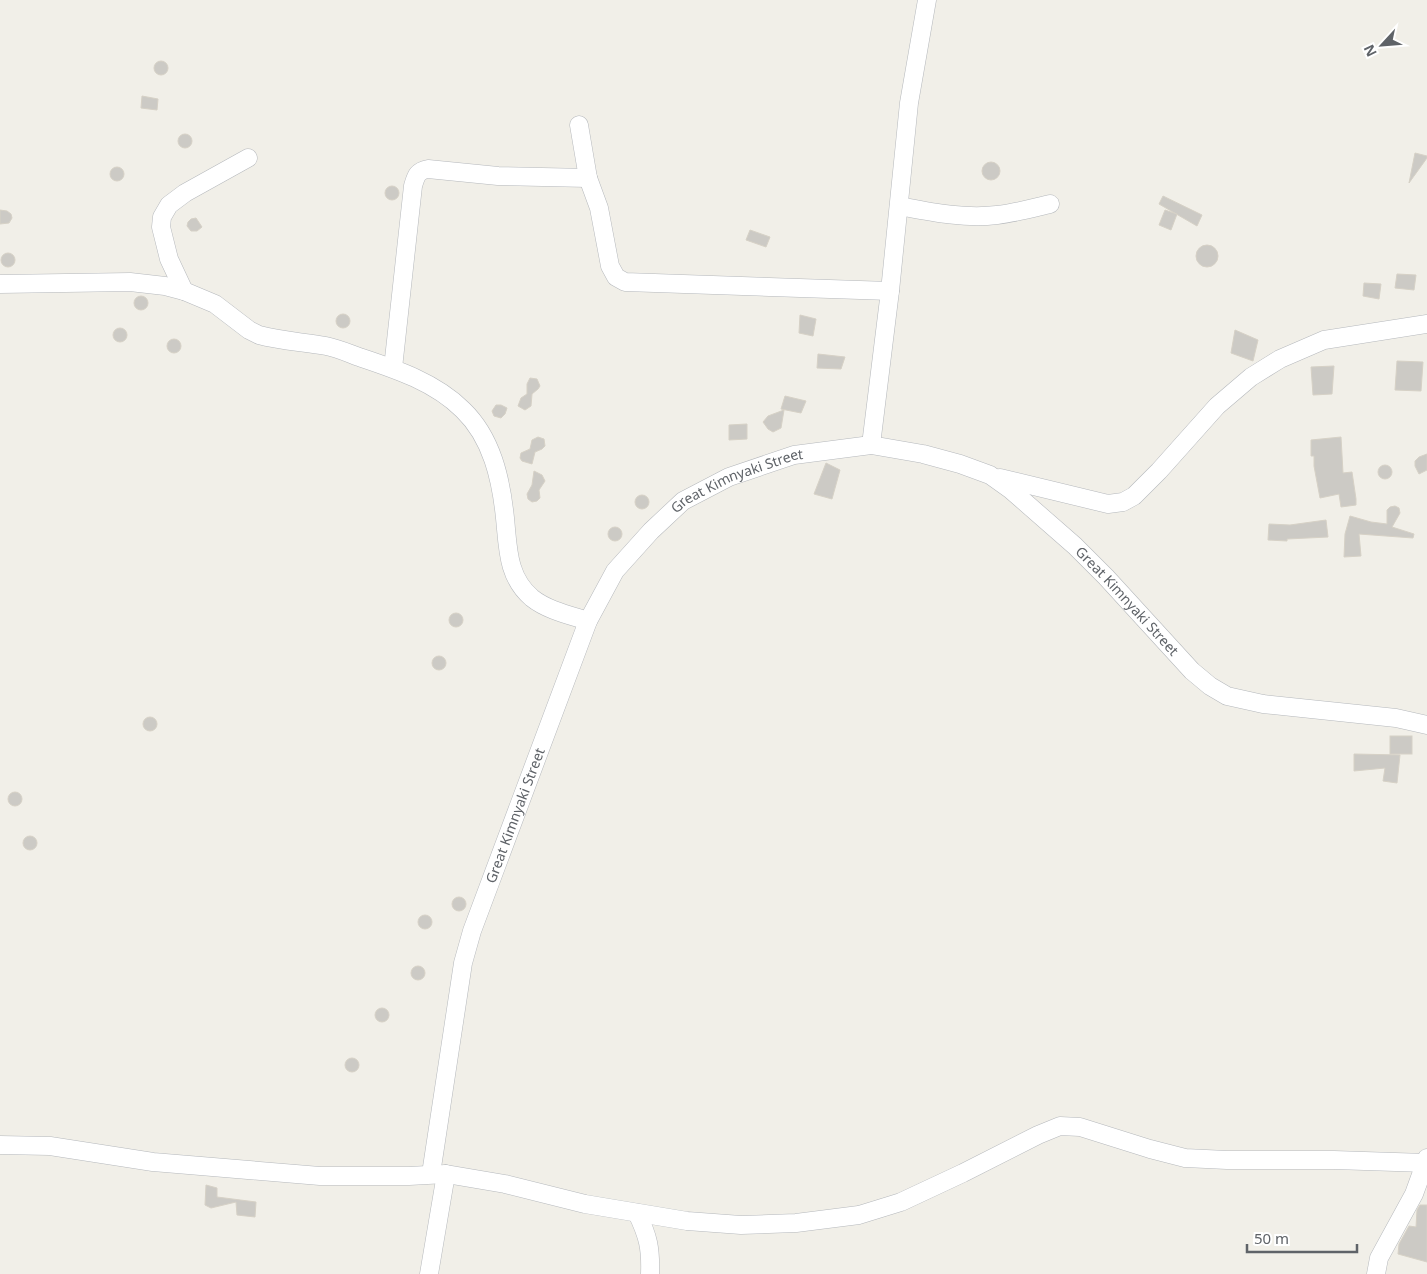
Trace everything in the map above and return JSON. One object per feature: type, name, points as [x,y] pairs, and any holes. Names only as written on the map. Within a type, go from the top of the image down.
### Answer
[{"type":"street","points":[[871,445],[890,291],[909,103],[927,0]]},
{"type":"street","points":[[579,125],[588,178],[599,208],[610,266],[616,277],[625,282],[890,291]]},
{"type":"street","points":[[184,291],[166,251],[161,227],[162,217],[169,205],[185,194],[248,158]]},
{"type":"street","points":[[393,368],[413,186],[416,176],[420,171],[428,169],[498,176],[588,178]]},
{"type":"street","points":[[899,206],[956,216],[978,216],[1002,214],[1050,204]]},
{"type":"street","points":[[0,284],[130,282],[165,286],[184,291],[215,304],[248,330],[259,335],[328,346],[393,368],[438,391],[463,410],[480,431],[496,462],[505,517],[508,554],[517,581],[532,598],[547,607],[588,622]]},
{"type":"street","points":[[990,475],[1108,504],[1123,502],[1134,496],[1159,471],[1217,406],[1251,377],[1280,359],[1324,340],[1427,324]]},
{"type":"street","name":"Great Kimnyaki Street","points":[[429,1274],[458,991],[472,931],[588,622],[615,571],[651,531],[683,501],[729,477],[794,455],[871,445],[923,454],[960,464],[990,475],[1011,490],[1106,577],[1192,671],[1210,686],[1227,696],[1264,704],[1396,718],[1427,725]]},
{"type":"street","points":[[0,1145],[50,1146],[153,1162],[320,1176],[409,1176],[438,1174],[505,1184],[585,1204],[637,1213],[687,1221],[741,1225],[796,1224],[859,1215],[901,1202],[1060,1126],[1080,1127],[1185,1158],[1426,1161],[1414,1194],[1379,1258],[1376,1274]]},
{"type":"street","points":[[637,1213],[646,1232],[651,1254],[650,1274]]},
{"type":"building","points":[[161,61],[166,63],[168,68],[166,73],[161,75],[156,73],[154,68],[156,63]]},
{"type":"building","points":[[142,96],[158,99],[157,110],[141,108]]},
{"type":"building","points":[[185,134],[190,136],[192,141],[190,146],[185,148],[180,146],[178,141],[180,136]]},
{"type":"building","points":[[1415,153],[1427,156],[1427,158],[1409,183]]},
{"type":"building","points":[[987,162],[995,162],[1000,167],[998,178],[987,180],[982,175],[982,167]]},
{"type":"building","points":[[117,167],[122,169],[124,174],[122,179],[117,181],[112,179],[110,174],[112,169]]},
{"type":"building","points":[[392,186],[397,188],[399,193],[397,198],[392,200],[387,198],[385,193],[387,188]]},
{"type":"building","points":[[1163,196],[1202,215],[1197,226],[1159,204]]},
{"type":"building","points":[[0,210],[11,214],[12,218],[9,223],[0,224]]},
{"type":"building","points":[[1165,210],[1177,214],[1171,230],[1159,225]]},
{"type":"building","points":[[196,218],[202,227],[197,231],[191,231],[187,226],[188,222]]},
{"type":"building","points":[[750,230],[770,237],[766,247],[746,240]]},
{"type":"building","points":[[1207,245],[1215,248],[1218,256],[1215,264],[1207,267],[1199,264],[1196,256],[1199,248]]},
{"type":"building","points":[[8,253],[13,255],[15,260],[13,265],[8,267],[3,265],[1,260],[3,255]]},
{"type":"building","points":[[1397,274],[1416,275],[1414,290],[1395,288]]},
{"type":"building","points":[[1364,283],[1381,284],[1379,299],[1363,296]]},
{"type":"building","points":[[141,296],[146,298],[148,303],[146,308],[141,310],[136,308],[134,303],[136,298]]},
{"type":"building","points":[[343,314],[348,316],[350,321],[348,326],[343,328],[338,326],[336,321],[338,316]]},
{"type":"building","points":[[800,315],[816,319],[813,336],[799,333]]},
{"type":"building","points":[[120,328],[125,330],[127,335],[125,340],[120,342],[115,340],[113,335],[115,330]]},
{"type":"building","points":[[1235,330],[1258,340],[1253,361],[1231,353]]},
{"type":"building","points":[[174,339],[179,341],[181,346],[179,351],[174,353],[169,351],[167,346],[169,341]]},
{"type":"building","points":[[818,354],[845,357],[841,369],[817,368]]},
{"type":"building","points":[[1397,361],[1423,362],[1421,391],[1395,390]]},
{"type":"building","points":[[1334,366],[1332,394],[1313,395],[1311,367]]},
{"type":"building","points":[[530,378],[537,379],[540,386],[532,394],[531,406],[525,410],[518,406],[521,398],[527,394],[527,384]]},
{"type":"building","points":[[785,396],[806,401],[801,413],[781,409]]},
{"type":"building","points":[[496,405],[507,408],[501,418],[494,416],[492,411]]},
{"type":"building","points":[[784,410],[781,428],[773,432],[768,429],[763,422],[768,416]]},
{"type":"building","points":[[747,424],[747,439],[729,440],[729,425]]},
{"type":"building","points":[[538,437],[544,439],[545,446],[535,452],[532,464],[522,461],[520,458],[521,453],[530,449],[532,440]]},
{"type":"building","points":[[1341,437],[1343,473],[1352,472],[1356,505],[1341,507],[1339,494],[1320,498],[1314,456],[1311,456],[1311,440]]},
{"type":"building","points":[[1427,454],[1427,470],[1419,474],[1415,461]]},
{"type":"building","points":[[826,463],[840,470],[832,499],[814,494]]},
{"type":"building","points":[[1385,465],[1390,467],[1392,472],[1390,477],[1385,479],[1380,477],[1378,472],[1380,467]]},
{"type":"building","points":[[534,471],[542,475],[545,481],[539,490],[540,498],[532,502],[528,499],[527,494],[532,485]]},
{"type":"building","points":[[642,495],[647,497],[649,502],[647,507],[642,509],[637,507],[635,502],[637,497]]},
{"type":"building","points":[[1395,506],[1399,508],[1400,513],[1392,527],[1414,534],[1413,538],[1359,534],[1361,556],[1344,557],[1345,534],[1350,516],[1387,524],[1387,510]]},
{"type":"building","points":[[1326,520],[1328,537],[1287,539],[1287,541],[1268,540],[1269,524],[1290,525]]},
{"type":"building","points":[[615,527],[620,529],[622,534],[620,539],[615,541],[610,539],[608,534],[610,529]]},
{"type":"building","points":[[456,613],[461,615],[463,620],[461,625],[456,627],[451,625],[449,620],[451,615]]},
{"type":"building","points":[[439,656],[444,658],[446,663],[444,668],[439,670],[434,668],[432,663],[434,658]]},
{"type":"building","points":[[150,717],[155,719],[157,724],[155,729],[150,731],[145,729],[143,724],[145,719]]},
{"type":"building","points":[[1390,736],[1412,736],[1412,754],[1390,754]]},
{"type":"building","points":[[1354,754],[1400,755],[1397,783],[1383,781],[1385,768],[1354,771]]},
{"type":"building","points":[[15,792],[20,794],[22,799],[20,804],[15,806],[10,804],[8,799],[10,794]]},
{"type":"building","points":[[30,836],[35,838],[37,843],[35,848],[30,850],[25,848],[23,843],[25,838]]},
{"type":"building","points":[[459,897],[464,899],[466,904],[464,909],[459,911],[454,909],[452,904],[454,899]]},
{"type":"building","points":[[425,915],[430,917],[432,922],[430,927],[425,929],[420,927],[418,922],[420,917]]},
{"type":"building","points":[[418,966],[423,968],[425,973],[423,978],[418,980],[413,978],[411,973],[413,968]]},
{"type":"building","points":[[382,1008],[387,1010],[389,1015],[387,1020],[382,1022],[377,1020],[375,1015],[377,1010]]},
{"type":"building","points":[[352,1058],[357,1060],[359,1065],[357,1070],[352,1072],[347,1070],[345,1065],[347,1060]]},
{"type":"building","points":[[206,1185],[217,1188],[217,1197],[256,1202],[255,1217],[237,1215],[236,1202],[211,1208],[205,1205]]},
{"type":"building","points":[[1420,1205],[1427,1205],[1427,1262],[1398,1254],[1399,1244],[1409,1226],[1416,1227],[1417,1210]]}]
